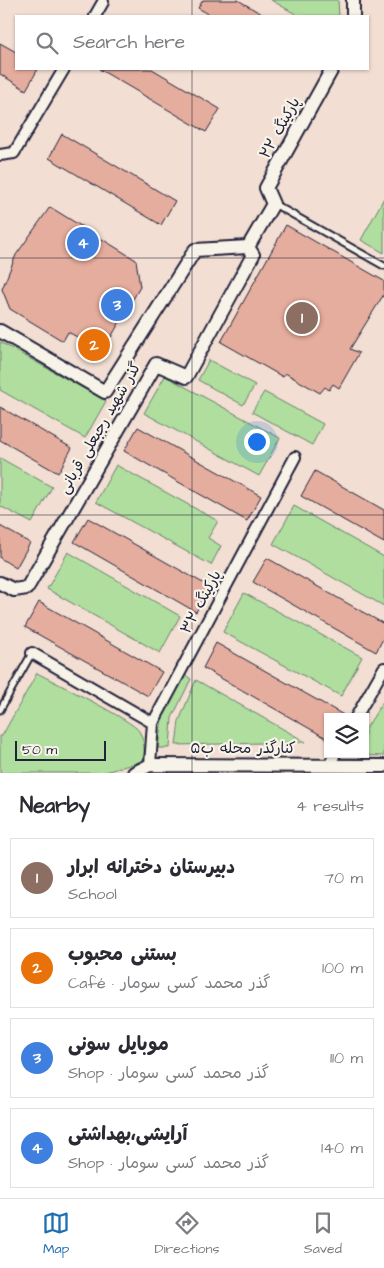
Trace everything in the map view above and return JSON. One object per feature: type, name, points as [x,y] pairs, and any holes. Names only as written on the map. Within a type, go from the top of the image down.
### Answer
[{"type":"street","points":[[353,0],[353,15]]},
{"type":"street","points":[[96,15],[103,2]]},
{"type":"street","points":[[0,155],[14,153],[63,70]]},
{"type":"street","name":"پارکینگ ۲۲","points":[[273,204],[266,188],[331,70]]},
{"type":"street","points":[[0,331],[105,392],[195,250],[248,247],[273,204]]},
{"type":"street","name":"گذر شهید رجبعلی قربانی","points":[[0,583],[14,590],[27,588],[156,364],[186,377],[253,255],[248,247]]},
{"type":"street","name":"پارکینگ ۳۲","points":[[150,764],[153,723],[295,457]]},
{"type":"street","points":[[32,653],[153,723]]},
{"type":"street","points":[[358,713],[384,668]]},
{"type":"street","name":"کنارگذر محله ب۵","points":[[134,773],[150,764],[333,759],[384,766]]},
{"type":"lane","points":[[273,204],[384,266]]},
{"type":"lane","points":[[0,710],[32,653]]},
{"type":"green space","points":[[271,0],[338,0],[339,15],[297,15]]},
{"type":"green space","points":[[384,198],[384,253],[361,240]]},
{"type":"green space","points":[[0,342],[106,401],[85,438],[0,390]]},
{"type":"green space","points":[[209,360],[255,385],[243,405],[198,380]]},
{"type":"green space","points":[[165,376],[280,438],[259,476],[144,413]]},
{"type":"green space","points":[[264,392],[323,424],[312,445],[252,412]]},
{"type":"green space","points":[[0,458],[52,487],[32,523],[0,506]]},
{"type":"green space","points":[[116,465],[218,521],[208,538],[221,546],[211,565],[96,502]]},
{"type":"green space","points":[[294,506],[384,557],[384,606],[273,544]]},
{"type":"green space","points":[[68,552],[180,616],[160,653],[47,589]]},
{"type":"green space","points":[[244,593],[362,657],[341,696],[223,632]]},
{"type":"green space","points":[[37,673],[108,710],[133,726],[139,731],[143,742],[143,761],[102,773],[0,773],[0,736],[2,736]]},
{"type":"green space","points":[[182,673],[191,679],[172,718],[170,748],[158,748],[162,717]]},
{"type":"green space","points":[[196,680],[306,742],[176,745],[179,721]]},
{"type":"green space","points":[[384,700],[384,756],[369,756],[369,724]]},
{"type":"building","points":[[203,0],[238,0],[263,15],[210,15],[198,8]]},
{"type":"building","points":[[0,43],[15,51],[15,70],[37,70],[26,90],[0,74]]},
{"type":"building","points":[[101,70],[154,70],[220,109],[206,132]]},
{"type":"building","points":[[62,134],[175,201],[161,225],[49,158]]},
{"type":"building","points":[[50,207],[136,260],[140,287],[103,351],[68,332],[63,341],[10,309],[2,289],[16,255]]},
{"type":"building","points":[[286,225],[384,281],[384,294],[350,349],[359,353],[339,388],[333,384],[329,390],[325,387],[320,393],[285,373],[283,377],[221,342]]},
{"type":"building","points":[[0,407],[72,448],[58,473],[0,440]]},
{"type":"building","points":[[138,427],[261,496],[247,521],[124,451]]},
{"type":"building","points":[[315,471],[384,510],[384,543],[301,496]]},
{"type":"building","points":[[88,518],[210,587],[196,612],[74,542]]},
{"type":"building","points":[[0,526],[30,543],[16,568],[0,558]]},
{"type":"building","points":[[267,558],[384,624],[384,637],[376,652],[253,582]]},
{"type":"building","points":[[39,602],[162,672],[148,696],[25,627]]},
{"type":"building","points":[[216,643],[340,713],[324,713],[324,737],[203,668]]},
{"type":"place","name":"آرایشی،بهداشتی","points":[[83,243]]},
{"type":"place","name":"موبایل سونی","points":[[117,305]]},
{"type":"place","name":"دبیرستان دخترانه ابرار","points":[[302,318]]},
{"type":"place","name":"بستنی محبوب","points":[[94,345]]}]
